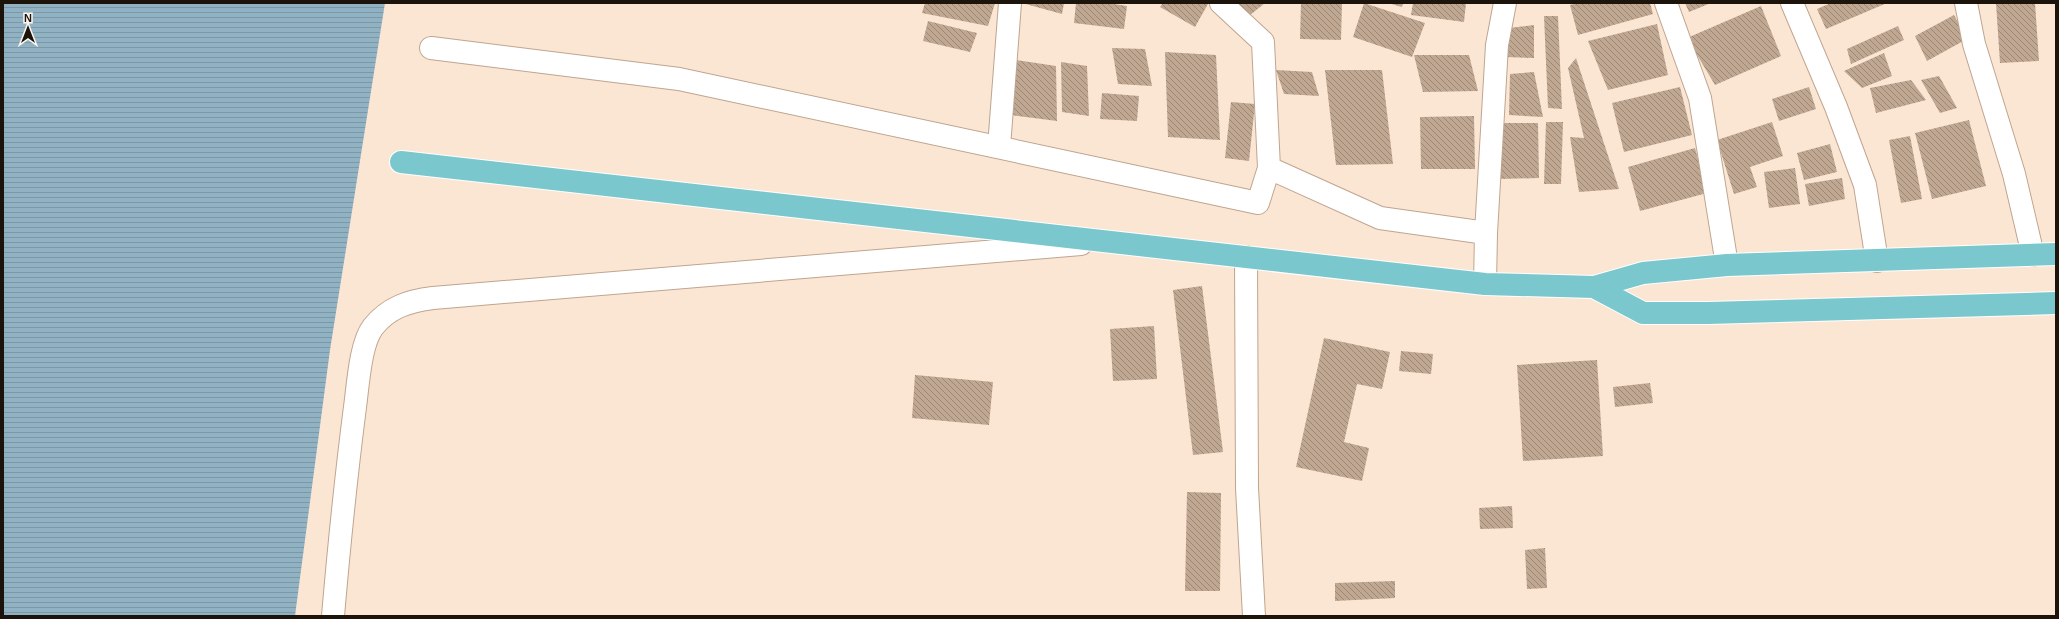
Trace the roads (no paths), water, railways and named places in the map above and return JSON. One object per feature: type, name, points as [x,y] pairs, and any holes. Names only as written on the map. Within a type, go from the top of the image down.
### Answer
[{"type":"main road","points":[[401,162],[1485,284],[1594,287],[1643,273],[1727,265],[2056,254]]},
{"type":"main road","points":[[1594,287],[1643,313],[1748,312],[2056,303]]},
{"type":"street","points":[[999,147],[1010,3]]},
{"type":"street","points":[[432,48],[679,79],[1258,203],[1269,168],[1263,42],[1221,3]]},
{"type":"street","points":[[1485,284],[1486,233],[1497,45],[1505,3]]},
{"type":"street","points":[[1666,3],[1700,98],[1727,265]]},
{"type":"street","points":[[1792,3],[1836,107],[1865,185],[1877,261]]},
{"type":"street","points":[[1966,3],[1974,44],[2014,174],[2032,255]]},
{"type":"street","points":[[1269,168],[1380,218],[1486,233]]},
{"type":"street","points":[[333,616],[346,484],[362,353],[372,328],[389,311],[412,300],[1108,242]]},
{"type":"street","points":[[1246,257],[1247,488],[1254,616]]},
{"type":"water","points":[[3,3],[385,3],[330,350],[295,616],[3,616]]}]
